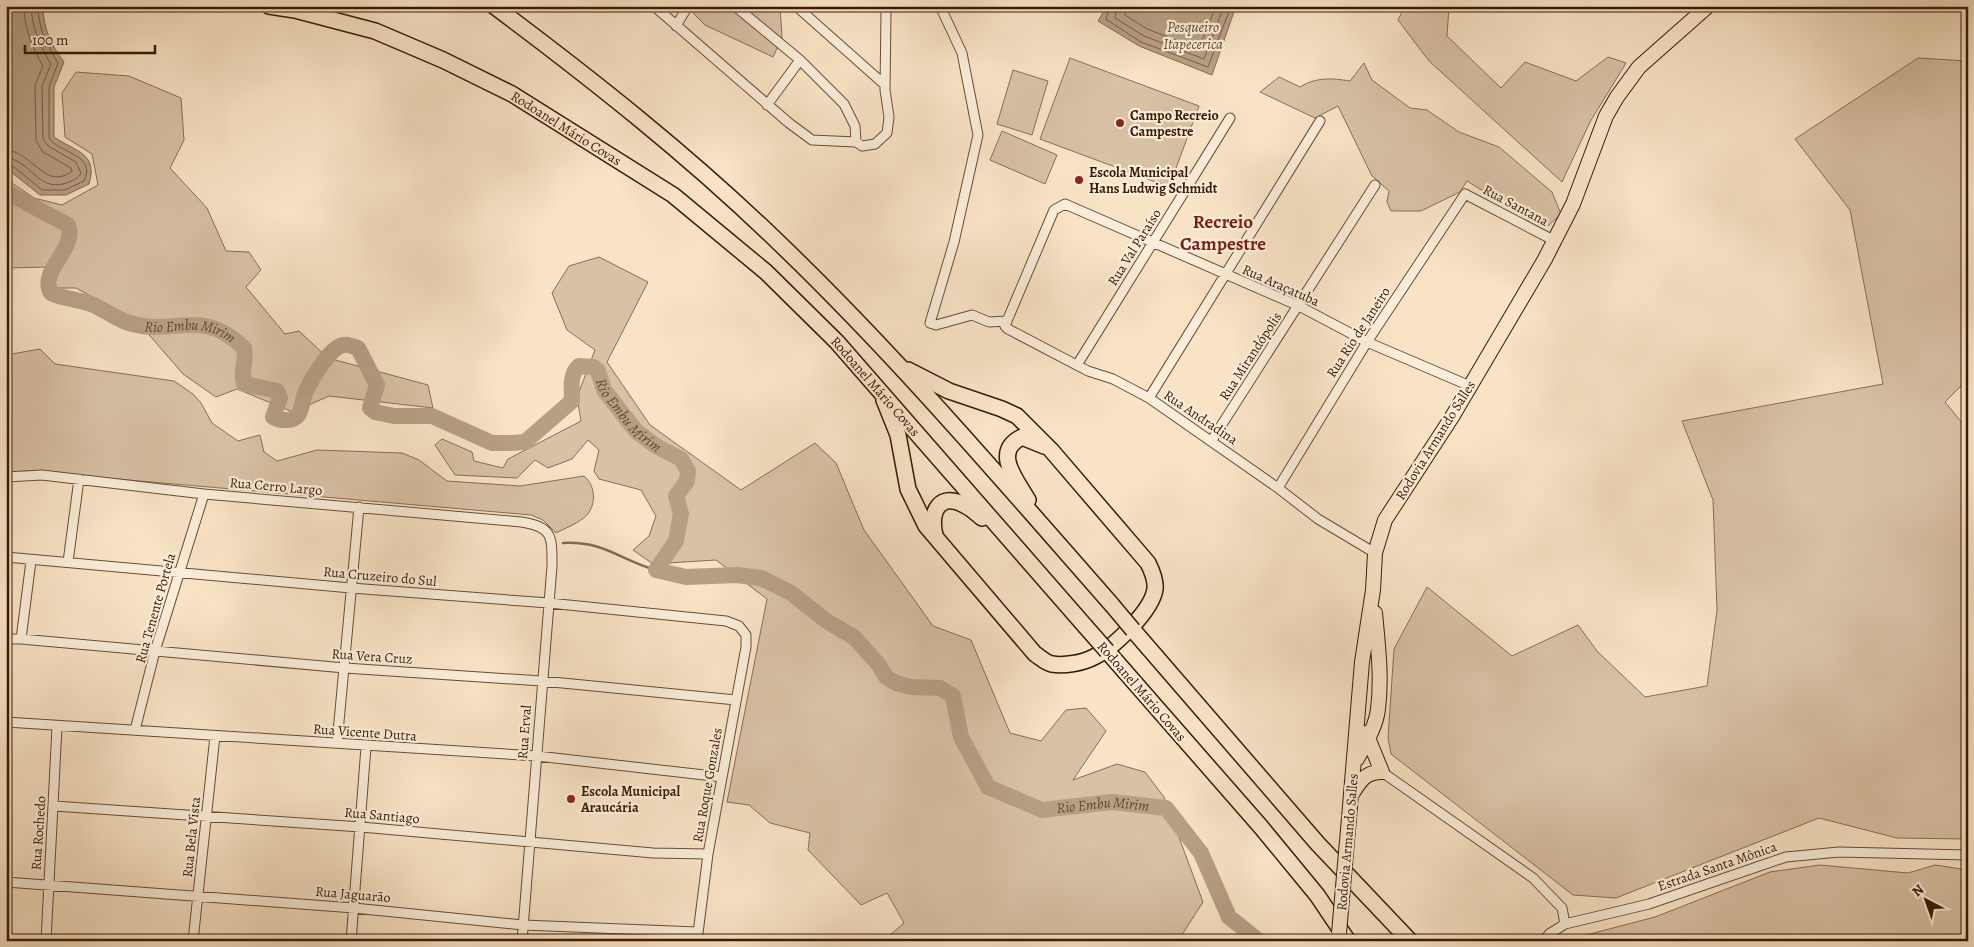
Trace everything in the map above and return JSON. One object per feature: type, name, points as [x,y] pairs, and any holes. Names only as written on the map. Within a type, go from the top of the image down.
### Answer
[{"type":"highway","name":"Rodoanel Mário Covas","points":[[269,6],[295,10],[375,30],[443,60],[512,94],[590,141],[673,195],[766,272],[879,389],[1261,827],[1317,895],[1348,941]]},
{"type":"highway","points":[[494,6],[580,70],[706,175],[816,279],[900,367],[1112,605],[1318,844],[1410,941]]},
{"type":"highway","points":[[879,389],[898,435],[912,500],[936,539],[1035,654],[1050,664],[1060,665],[1094,658],[1140,619],[1153,596],[1155,589],[1154,575],[1141,552],[1051,450],[1017,416],[949,391],[900,367]]},
{"type":"highway","points":[[1047,531],[1011,471],[1007,457],[1008,448],[1013,441],[1022,437],[1030,438],[1051,450]]},
{"type":"highway","points":[[936,539],[932,524],[933,512],[946,501],[956,501],[967,506],[1015,545]]},
{"type":"main road","name":"Rodovia Armando Salles","points":[[1338,941],[1362,662],[1373,590],[1375,553],[1385,520],[1470,386],[1555,241],[1573,204],[1606,116],[1617,97],[1638,67],[1708,6]]},
{"type":"main road","points":[[1353,770],[1365,757],[1368,738],[1378,711],[1379,662],[1373,590]]},
{"type":"main road","points":[[1358,718],[1382,772]]},
{"type":"main road","points":[[1358,718],[1358,745],[1365,757],[1382,772]]},
{"type":"main road","points":[[1352,794],[1365,775],[1371,772],[1382,772]]},
{"type":"street","points":[[654,6],[767,105],[812,140],[856,142],[862,146],[874,144],[887,133],[889,116],[885,85],[886,12],[884,6]]},
{"type":"street","points":[[676,26],[688,6]]},
{"type":"street","points":[[735,6],[800,60],[844,104],[855,126],[856,142]]},
{"type":"street","points":[[796,6],[885,85]]},
{"type":"street","points":[[940,6],[962,53],[978,135],[954,242],[930,323],[936,325],[972,315],[989,322],[1007,321]]},
{"type":"street","points":[[767,105],[800,60]]},
{"type":"street","name":"Rua Val Paraíso","points":[[1078,365],[1230,118]]},
{"type":"street","points":[[1149,398],[1320,121]]},
{"type":"street","name":"Rua Mirandópolis","points":[[1212,440],[1375,185]]},
{"type":"street","name":"Rua Santana","points":[[1465,194],[1555,241]]},
{"type":"street","name":"Rua Rio de Janeiro","points":[[1278,488],[1367,342],[1465,194]]},
{"type":"street","name":"Rua Araçatuba","points":[[1007,321],[1054,210],[1065,204],[1298,306],[1367,342],[1470,386]]},
{"type":"street","name":"Rua Andradina","points":[[1007,321],[1005,326],[1008,329],[1078,365],[1113,379],[1149,398],[1164,410],[1212,440],[1318,519],[1375,553]]},
{"type":"street","name":"Rua Cerro Largo","points":[[6,477],[42,475],[204,494],[521,522],[543,527]]},
{"type":"street","points":[[68,562],[79,479]]},
{"type":"street","name":"Rua Tenente Portela","points":[[135,730],[155,651],[204,494]]},
{"type":"street","points":[[337,743],[359,507]]},
{"type":"street","name":"Rua Erval","points":[[522,941],[552,545],[548,533],[543,527]]},
{"type":"street","name":"Rua Cruzeiro do Sul","points":[[6,557],[31,561],[68,562],[351,588],[549,603],[726,621],[739,626],[746,635]]},
{"type":"street","points":[[21,639],[31,561]]},
{"type":"street","name":"Rua Roque Gonzales","points":[[697,936],[708,854],[746,635]]},
{"type":"street","name":"Rua Vera Cruz","points":[[6,639],[345,668],[542,681],[736,700]]},
{"type":"street","name":"Rua Vicente Dutra","points":[[6,722],[57,727],[135,730],[537,756],[722,777]]},
{"type":"street","name":"Rua Rochedo","points":[[46,941],[57,727]]},
{"type":"street","name":"Rua Bela Vista","points":[[194,941],[215,736]]},
{"type":"street","points":[[351,941],[362,827],[366,746]]},
{"type":"street","points":[[1382,772],[1532,878],[1562,908],[1565,924]]},
{"type":"street","name":"Rua Santiago","points":[[54,806],[362,827],[653,853],[708,854]]},
{"type":"street","name":"Estrada Santa Mônica","points":[[1544,941],[1549,934],[1565,924],[1649,904],[1786,857],[1839,852],[1968,855]]},
{"type":"street","name":"Rua Jaguarão","points":[[6,882],[354,908],[523,925],[697,936]]},
{"type":"shaded area","points":[[686,6],[780,6],[782,38],[773,57],[705,25]]},
{"type":"shaded area","points":[[1405,6],[1449,6],[1447,36],[1501,88],[1525,62],[1576,81],[1608,57],[1626,63],[1590,122],[1562,182],[1429,61],[1398,20]]},
{"type":"shaded area","name":"Campo Recreio Campestre","points":[[1070,58],[1199,106],[1169,187],[1040,139]]},
{"type":"shaded area","points":[[1918,58],[1968,61],[1968,379],[1945,402],[1968,430],[1968,839],[1897,838],[1819,818],[1616,898],[1573,895],[1391,754],[1388,738],[1394,649],[1427,587],[1512,656],[1578,625],[1597,651],[1645,697],[1707,686],[1717,610],[1713,500],[1682,421],[1883,384],[1850,210],[1795,139]]},
{"type":"shaded area","points":[[1364,63],[1372,80],[1410,108],[1427,110],[1459,132],[1499,147],[1552,192],[1561,214],[1548,226],[1510,208],[1467,181],[1460,192],[1421,211],[1391,211],[1387,202],[1389,191],[1372,176],[1338,106],[1315,118],[1260,92],[1279,77],[1300,87],[1312,81],[1324,79],[1350,81]]},
{"type":"shaded area","points":[[1013,70],[1048,81],[1032,135],[997,124]]},
{"type":"shaded area","points":[[76,72],[129,76],[181,98],[184,140],[170,168],[207,208],[226,251],[249,252],[261,270],[246,287],[285,334],[299,331],[328,358],[428,385],[433,408],[329,396],[293,412],[237,389],[216,397],[183,374],[138,322],[76,288],[55,288],[48,267],[6,268],[6,179],[34,198],[62,205],[98,185],[92,154],[65,137],[62,93]]},
{"type":"shaded area","points":[[1002,131],[1057,155],[1045,184],[990,160]]},
{"type":"shaded area","points":[[599,257],[648,282],[607,362],[650,425],[741,490],[815,443],[836,463],[864,530],[933,626],[971,640],[1010,733],[1041,741],[1066,710],[1086,708],[1106,731],[1073,780],[1117,764],[1145,772],[1164,797],[1203,902],[1178,941],[883,941],[904,923],[887,893],[861,905],[808,850],[810,833],[770,823],[749,805],[727,802],[767,599],[716,560],[653,564],[633,550],[649,536],[656,516],[641,490],[599,479],[594,471],[599,450],[588,440],[572,459],[548,468],[535,460],[517,478],[455,475],[435,445],[442,439],[472,452],[474,461],[503,468],[508,459],[581,421],[577,397],[595,350],[567,330],[552,293],[569,266]]},
{"type":"shaded area","points":[[40,349],[55,364],[174,381],[193,394],[201,403],[212,423],[238,441],[260,435],[264,452],[277,461],[317,450],[402,453],[419,460],[447,481],[520,486],[584,476],[591,484],[593,494],[592,505],[584,518],[556,533],[543,520],[531,515],[25,471],[6,473],[6,355]]},
{"type":"shaded area","points":[[1820,865],[1908,873],[1935,865],[1968,870],[1964,941],[1563,941],[1655,917],[1770,872]]},
{"type":"water","points":[[6,6],[43,6],[44,22],[49,36],[64,62],[54,87],[54,137],[83,154],[91,166],[89,184],[66,195],[40,195],[6,168]]},
{"type":"water","name":"Pesqueiro Itapecerica","points":[[1107,6],[1236,6],[1212,75],[1139,46],[1098,21]]},
{"type":"waterway","name":"Rio Embu Mirim","points":[[6,192],[68,225],[67,244],[49,279],[51,293],[91,304],[129,323],[161,327],[201,325],[214,328],[228,335],[244,348],[244,384],[277,391],[280,398],[273,417],[279,419],[290,420],[298,415],[306,390],[319,368],[335,349],[340,346],[349,345],[358,348],[377,385],[370,408],[375,412],[394,416],[432,416],[492,443],[525,442],[572,401],[572,378],[579,366],[594,367],[598,371],[604,390],[636,431],[656,446],[681,459],[688,471],[687,481],[676,496],[681,514],[676,541],[656,570],[686,577],[737,575],[761,578],[791,593],[828,622],[854,637],[879,665],[886,677],[896,683],[911,687],[940,688],[953,696],[961,737],[988,787],[1042,810],[1112,802],[1166,808],[1201,853],[1229,917],[1259,941]]},
{"type":"waterway","points":[[563,543],[578,543],[602,548],[656,570]]},
{"type":"place","name":"Campo Recreio Campestre","points":[[1120,123]]},
{"type":"place","name":"Escola Municipal Hans Ludwig Schmidt","points":[[1079,180]]},
{"type":"place","name":"Escola Municipal Araucária","points":[[571,799]]},
{"type":"district","name":"Recreio Campestre","points":[[1223,232]]}]
